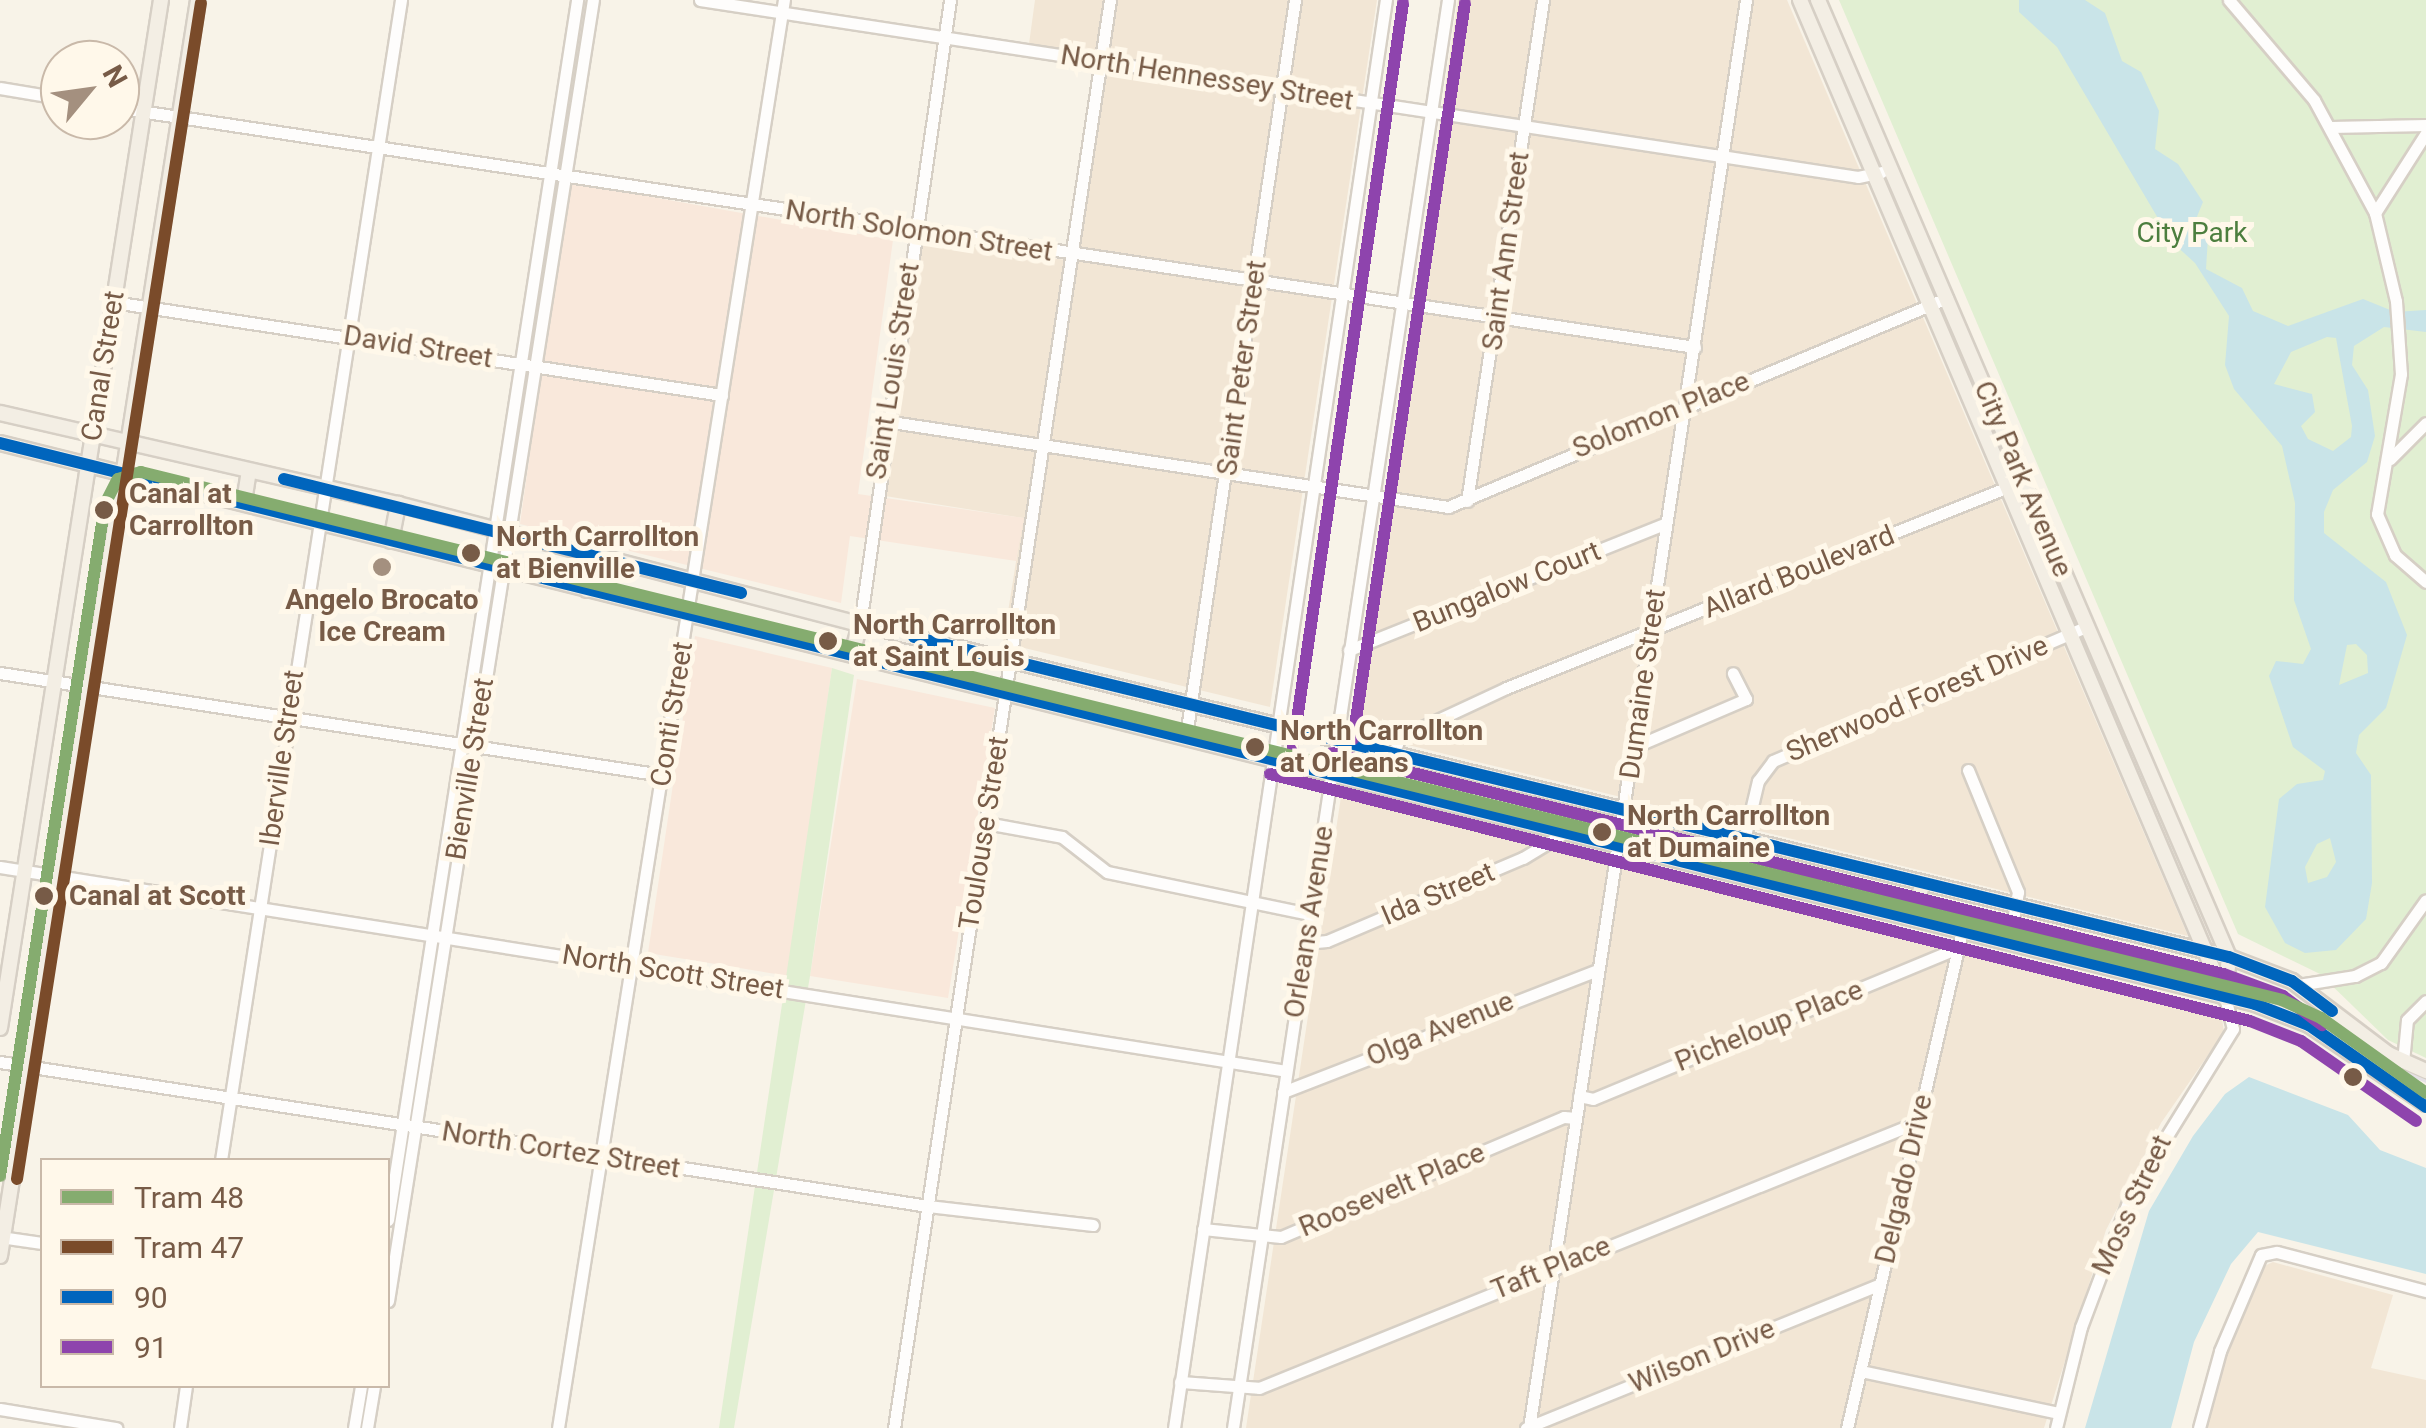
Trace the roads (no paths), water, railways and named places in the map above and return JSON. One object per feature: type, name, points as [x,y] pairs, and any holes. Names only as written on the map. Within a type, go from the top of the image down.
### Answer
[{"type":"main road","name":"Canal Street","points":[[0,1028],[161,0]]},
{"type":"main road","name":"Canal Street","points":[[0,1256],[198,0]]},
{"type":"main road","name":"City Park Avenue","points":[[1800,0],[2225,998]]},
{"type":"main road","name":"City Park Avenue","points":[[1818,0],[2228,957]]},
{"type":"main road","points":[[0,413],[398,504],[860,624],[1010,656],[2228,957],[2298,986],[2403,1062],[2426,1071]]},
{"type":"main road","points":[[0,443],[1384,785],[2225,998],[2309,1025],[2423,1103]]},
{"type":"main road","points":[[244,502],[250,472]]},
{"type":"main road","points":[[391,540],[398,504]]},
{"type":"main road","points":[[586,590],[594,555]]},
{"type":"main road","points":[[852,654],[860,624]]},
{"type":"main road","points":[[1915,919],[1922,884]]},
{"type":"main road","points":[[2225,998],[2228,957]]},
{"type":"street","name":"Iberville Street","points":[[220,1158],[401,0]]},
{"type":"street","name":"Bienville Street","points":[[501,530],[520,362],[577,0]]},
{"type":"street","name":"Bienville Street","points":[[390,1280],[408,1127],[495,568],[534,365],[592,0]]},
{"type":"street","name":"North Hennessey Street","points":[[700,0],[784,6],[944,38],[1523,128],[1873,176]]},
{"type":"street","name":"Saint Louis Street","points":[[860,624],[885,420],[950,0]]},
{"type":"street","name":"Toulouse Street","points":[[894,1428],[1110,0]]},
{"type":"street","name":"Saint Peter Street","points":[[1186,736],[1295,0]]},
{"type":"street","points":[[1174,1428],[1386,0]]},
{"type":"street","name":"Orleans Avenue","points":[[1232,1428],[1372,496],[1406,304],[1448,0]]},
{"type":"street","name":"Saint Ann Street","points":[[1467,501],[1498,318],[1543,0]]},
{"type":"street","name":"Dumaine Street","points":[[1528,1428],[1746,0]]},
{"type":"street","points":[[2229,0],[2331,127],[2375,213],[2396,301],[2400,341],[2399,402],[2377,498],[2379,526],[2395,555],[2426,582]]},
{"type":"street","name":"Conti Street","points":[[558,1428],[784,6]]},
{"type":"street","points":[[0,88],[40,95]]},
{"type":"street","name":"North Solomon Street","points":[[140,111],[378,144],[751,205],[1695,347]]},
{"type":"street","points":[[2331,127],[2426,125]]},
{"type":"street","points":[[2375,213],[2426,133]]},
{"type":"street","points":[[1873,176],[1890,168]]},
{"type":"street","name":"Solomon Place","points":[[1372,496],[1448,507],[1467,501],[1947,298]]},
{"type":"street","name":"David Street","points":[[113,302],[722,395]]},
{"type":"street","points":[[885,420],[1372,496]]},
{"type":"street","points":[[2387,463],[2426,424]]},
{"type":"street","name":"Allard Boulevard","points":[[1394,751],[1399,738],[1652,630],[2023,481]]},
{"type":"street","name":"Bungalow Court","points":[[1349,650],[1666,523]]},
{"type":"street","name":"Sherwood Forest Drive","points":[[1744,840],[1758,781],[1773,761],[2086,627]]},
{"type":"street","points":[[0,672],[662,776]]},
{"type":"street","points":[[1634,747],[1746,699],[1733,673]]},
{"type":"street","points":[[1384,785],[1394,751]]},
{"type":"street","points":[[1968,770],[2018,892],[2009,942]]},
{"type":"street","points":[[986,823],[1062,836],[1107,872],[1252,907],[1310,914]]},
{"type":"street","name":"Ida Street","points":[[1305,943],[1327,941],[1523,858],[1566,832]]},
{"type":"street","name":"North Scott Street","points":[[0,867],[956,1015],[1286,1072]]},
{"type":"street","points":[[2298,986],[2355,976],[2381,962],[2426,900]]},
{"type":"street","name":"Delgado Drive","points":[[1847,1428],[1962,931]]},
{"type":"street","name":"Picheloup Place","points":[[1579,1096],[1593,1099],[1958,948]]},
{"type":"street","name":"Olga Avenue","points":[[1283,1092],[1597,970]]},
{"type":"street","name":"Moss Street","points":[[2056,1428],[2081,1327],[2131,1194],[2160,1138],[2233,1029],[2225,998]]},
{"type":"street","points":[[2403,1062],[2406,1020],[2426,1001]]},
{"type":"street","name":"North Cortez Street","points":[[0,1062],[928,1206],[1092,1225]]},
{"type":"street","name":"Roosevelt Place","points":[[1203,1229],[1261,1238],[1281,1237],[1564,1117],[1576,1118]]},
{"type":"street","name":"Taft Place","points":[[1180,1382],[1258,1388],[1918,1122]]},
{"type":"street","name":"Bienville Street","points":[[390,1211],[408,1127]]},
{"type":"street","points":[[2,1238],[40,1244]]},
{"type":"street","points":[[2199,1428],[2220,1351],[2261,1255],[2277,1252],[2426,1291]]},
{"type":"street","name":"Wilson Drive","points":[[1528,1428],[1879,1284]]},
{"type":"street","points":[[1861,1370],[2059,1413]]},
{"type":"street","points":[[180,1428],[186,1388]]},
{"type":"street","points":[[354,1428],[361,1388]]},
{"type":"street","points":[[368,1428],[374,1388]]},
{"type":"street","points":[[0,1409],[116,1428]]},
{"type":"water","points":[[2019,0],[2085,0],[2105,13],[2122,61],[2141,72],[2159,111],[2155,149],[2178,164],[2203,202],[2196,219],[2208,237],[2206,269],[2242,288],[2253,311],[2288,326],[2363,299],[2395,312],[2426,310],[2426,332],[2384,327],[2354,346],[2352,365],[2368,390],[2375,436],[2367,462],[2333,490],[2324,512],[2324,533],[2386,582],[2407,635],[2386,708],[2359,735],[2356,753],[2371,775],[2372,883],[2366,919],[2336,950],[2305,953],[2285,943],[2265,907],[2279,799],[2297,784],[2323,780],[2325,771],[2293,747],[2269,676],[2276,661],[2303,664],[2311,649],[2294,600],[2295,503],[2282,446],[2234,389],[2225,365],[2229,316],[2195,263],[2172,242],[2057,47],[2019,12]],"holes":[[[2327,337],[2336,338],[2352,426],[2351,437],[2333,451],[2308,439],[2301,426],[2315,412],[2312,394],[2274,384],[2291,352]],[[2356,644],[2367,655],[2368,673],[2339,685],[2347,645]],[[2330,838],[2336,862],[2327,877],[2308,883],[2305,867],[2317,844]]]},
{"type":"water","points":[[2249,1077],[2348,1115],[2380,1150],[2426,1168],[2426,1274],[2258,1232],[2231,1264],[2194,1342],[2171,1428],[2085,1428],[2149,1211],[2193,1136],[2225,1094]]},
{"type":"tram line","name":"47","points":[[17,1179],[201,3]]},
{"type":"tram line","name":"48","points":[[0,1176],[105,504],[118,479],[141,472],[2282,1000],[2321,1018],[2426,1093]]},
{"type":"tram line","points":[[2370,1057],[2426,1081]]},
{"type":"place","name":"Canal at Carrollton","points":[[104,510]]},
{"type":"place","name":"North Carrollton at Bienville","points":[[471,553]]},
{"type":"place","name":"Angelo Brocato Ice Cream","points":[[382,567]]},
{"type":"place","name":"North Carrollton at Saint Louis","points":[[828,641]]},
{"type":"place","name":"North Carrollton at Orleans","points":[[1255,747]]},
{"type":"place","name":"North Carrollton at Dumaine","points":[[1602,832]]},
{"type":"place","name":"Canal at Scott","points":[[44,896]]},
{"type":"park label","name":"City Park","points":[[2192,233]]}]
